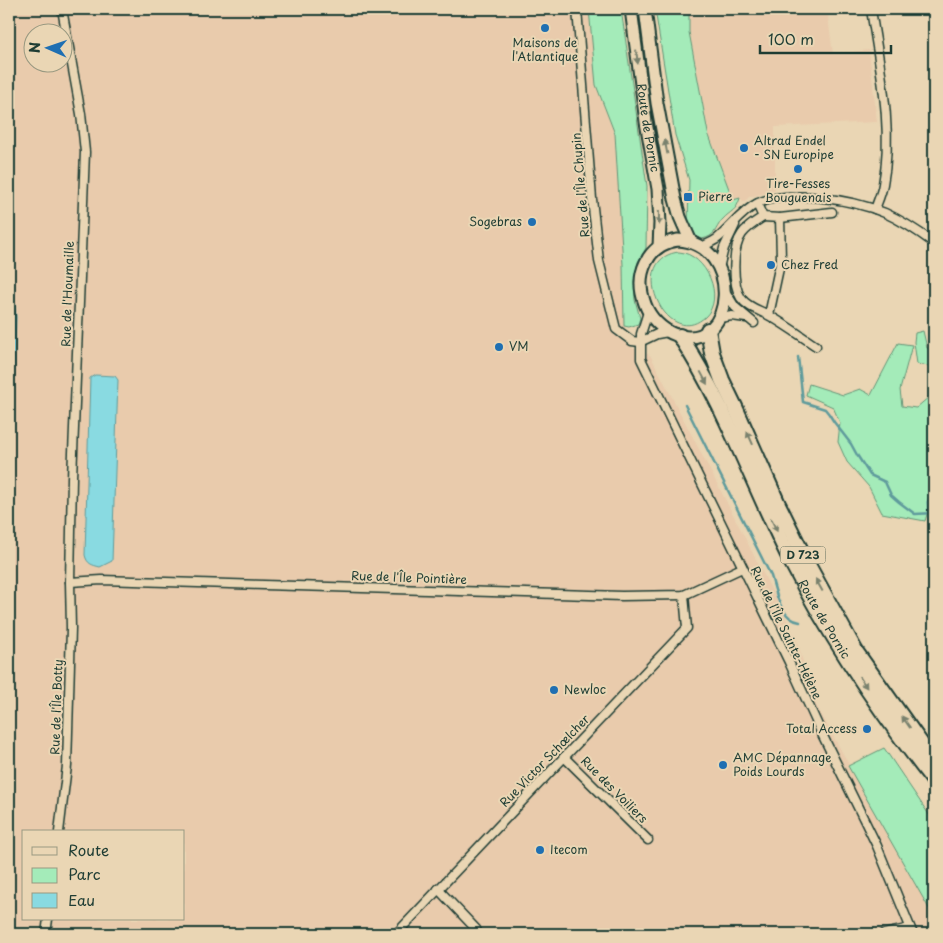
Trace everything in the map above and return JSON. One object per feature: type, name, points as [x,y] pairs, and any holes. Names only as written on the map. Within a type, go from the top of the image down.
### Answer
[{"type":"highway","name":"Route de Pornic","points":[[708,330],[712,353],[722,380],[808,565],[856,652],[934,762]]},
{"type":"highway","name":"Route de Pornic","points":[[674,334],[721,410],[771,518],[819,611],[874,699],[934,781]]},
{"type":"main road","name":"Route de Pornic","points":[[631,9],[646,122],[658,189],[659,247]]},
{"type":"main road","name":"Route de Pornic","points":[[645,9],[657,103],[675,199],[684,228],[696,245]]},
{"type":"main road","points":[[672,241],[696,245],[711,256],[719,268],[725,291],[724,305],[719,318],[708,330],[698,335],[674,334],[660,326],[648,312],[642,294],[642,276],[647,258],[659,247],[672,241]]},
{"type":"street","name":"Rue de l'Houmaille","points":[[62,9],[81,114],[85,152],[79,275],[70,582]]},
{"type":"street","name":"Rue de l'Île Chupin","points":[[577,9],[599,261],[616,329],[632,341],[640,342]]},
{"type":"street","points":[[871,9],[886,120],[883,185],[875,209]]},
{"type":"street","points":[[696,245],[715,240],[757,204],[783,198],[813,196],[875,209],[898,220],[934,243]]},
{"type":"street","points":[[757,204],[762,217]]},
{"type":"street","points":[[816,346],[769,315],[755,309],[742,298],[736,286],[734,257],[741,235],[762,217],[780,218],[832,212]]},
{"type":"street","points":[[769,315],[781,259],[780,218]]},
{"type":"street","points":[[719,268],[728,239],[738,220]]},
{"type":"street","points":[[725,291],[746,318],[754,324]]},
{"type":"street","points":[[640,342],[648,312]]},
{"type":"street","points":[[719,318],[732,316],[746,318]]},
{"type":"street","points":[[640,342],[648,337],[674,334]]},
{"type":"street","name":"Rue de l'Île Sainte-Hélène","points":[[640,342],[641,359],[877,846],[912,931]]},
{"type":"street","name":"Rue de l'Île Pointière","points":[[70,582],[102,580],[622,596],[684,594],[742,568]]},
{"type":"street","name":"Rue de l'Île Botty","points":[[59,830],[67,766],[71,622],[70,582]]},
{"type":"street","name":"Rue Victor Schœlcher","points":[[396,934],[687,628],[684,594]]},
{"type":"street","name":"Rue des Voiliers","points":[[564,757],[648,840]]},
{"type":"street","points":[[438,889],[478,934]]},
{"type":"street","points":[[46,934],[48,920]]},
{"type":"street","points":[[884,934],[912,931]]},
{"type":"shaded area","points":[[9,9],[589,9],[596,85],[615,134],[623,265],[624,325],[632,348],[650,355],[737,522],[796,638],[816,705],[931,912],[934,922],[934,934],[9,934],[9,508],[16,317],[9,255]]},
{"type":"shaded area","points":[[689,9],[827,9],[833,54],[869,50],[877,122],[775,127],[775,191],[749,197],[744,202],[740,198],[733,201],[708,133],[689,32]]},
{"type":"green space","points":[[589,9],[621,9],[647,186],[646,248],[638,262],[634,281],[635,300],[640,318],[638,324],[629,327],[624,326],[623,265],[615,134],[596,85]]},
{"type":"green space","points":[[655,9],[689,9],[689,32],[708,133],[733,200],[740,198],[735,208],[707,238],[702,239],[691,233],[688,226],[689,180],[675,135]]},
{"type":"green space","points":[[679,252],[689,255],[705,268],[713,289],[714,299],[711,309],[705,317],[690,325],[677,322],[665,313],[657,300],[653,284],[655,270],[663,258]]},
{"type":"green space","points":[[923,331],[927,348],[934,348],[934,364],[928,366],[917,364],[914,342],[915,333]]},
{"type":"green space","points":[[898,343],[912,345],[900,390],[902,406],[916,408],[934,390],[934,491],[925,521],[882,513],[869,487],[847,462],[838,442],[840,423],[833,407],[806,395],[809,384],[843,395],[860,389],[871,395]]},
{"type":"green space","points":[[884,748],[934,822],[934,922],[931,912],[848,766]]},
{"type":"water","points":[[9,255],[16,317],[9,508]]},
{"type":"water","points":[[95,375],[115,376],[118,380],[112,561],[100,567],[90,564],[85,555],[90,378]]},
{"type":"water","points":[[932,491],[934,491],[934,530],[929,526],[927,502]]},
{"type":"waterway","points":[[798,357],[803,402],[825,409],[851,444],[870,475],[885,482],[891,495],[899,502],[915,514],[934,513]]},
{"type":"waterway","points":[[685,405],[771,576],[783,610],[793,620],[800,622]]},
{"type":"place","name":"Maisons de l'Atlantique","points":[[545,28]]},
{"type":"place","name":"Altrad Endel - SN Europipe","points":[[744,148]]},
{"type":"place","name":"Tire-Fesses Bouguenais","points":[[798,169]]},
{"type":"place","name":"Pierre","points":[[688,197]]},
{"type":"place","name":"Sogebras","points":[[532,222]]},
{"type":"place","name":"Chez Fred","points":[[771,265]]},
{"type":"place","name":"VM","points":[[499,347]]},
{"type":"place","name":"Newloc","points":[[554,690]]},
{"type":"place","name":"Total Access","points":[[867,729]]},
{"type":"place","name":"AMC Dépannage Poids Lourds","points":[[723,765]]},
{"type":"place","name":"Itecom","points":[[540,850]]}]
